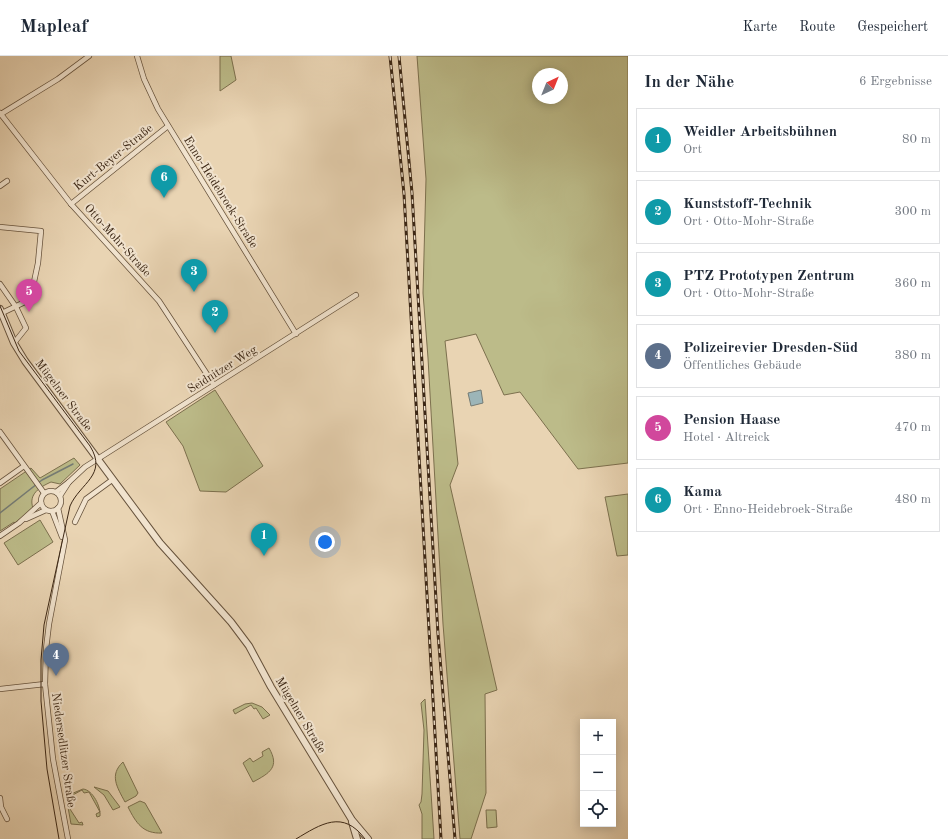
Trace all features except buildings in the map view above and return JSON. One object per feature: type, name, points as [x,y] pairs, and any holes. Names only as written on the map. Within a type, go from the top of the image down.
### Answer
[{"type":"street","points":[[1,114],[58,79],[89,56]]},
{"type":"street","name":"Enno-Heidebroek-Straße","points":[[137,56],[150,93],[168,126],[296,334]]},
{"type":"street","name":"Otto-Mohr-Straße","points":[[1,114],[71,204],[159,301],[214,385]]},
{"type":"street","name":"Kurt-Beyer-Straße","points":[[71,204],[168,126]]},
{"type":"street","points":[[0,186],[7,181]]},
{"type":"street","points":[[0,227],[41,231],[38,263],[32,296],[29,300],[16,307],[1,311]]},
{"type":"street","points":[[0,284],[16,307],[26,328],[14,343]]},
{"type":"street","name":"Seidnitzer Weg","points":[[69,482],[85,467],[97,459],[356,295]]},
{"type":"street","name":"Mügelner Straße","points":[[1,311],[14,343],[25,361],[112,480],[160,543],[231,622],[256,658],[275,694],[352,820],[368,839]]},
{"type":"street","points":[[0,432],[44,493]]},
{"type":"street","points":[[0,483],[24,466]]},
{"type":"street","points":[[75,522],[86,500],[112,480]]},
{"type":"street","points":[[56,492],[69,482]]},
{"type":"street","points":[[60,496],[69,482]]},
{"type":"street","points":[[0,536],[19,523],[40,503],[44,493],[50,490],[56,492],[60,496],[61,502],[58,508],[19,523]]},
{"type":"street","points":[[40,503],[49,511],[61,532],[65,545]]},
{"type":"street","name":"Niedersedlitzer Straße","points":[[58,508],[63,524],[65,545],[49,624],[46,649],[45,684],[53,760],[68,839]]},
{"type":"street","points":[[0,689],[45,684]]},
{"type":"street","points":[[0,798],[1,807],[7,819]]},
{"type":"street","name":"Mügelner Straße","points":[[352,820],[357,839]]},
{"type":"shaded area","points":[[220,56],[231,56],[236,80],[220,91]]},
{"type":"shaded area","points":[[417,56],[628,56],[628,463],[578,469],[520,392],[504,395],[476,334],[445,341],[458,464],[450,485],[497,690],[485,694],[486,793],[471,839],[460,839],[443,624],[423,293],[426,179]]},
{"type":"shaded area","points":[[215,390],[263,466],[226,492],[200,491],[183,446],[166,422]]},
{"type":"shaded area","points":[[74,458],[80,465],[60,484],[51,482],[39,489],[32,499],[33,508],[15,523],[14,522],[0,531],[0,489],[31,468],[40,478]]},
{"type":"shaded area","points":[[628,494],[628,555],[617,556],[605,497]]},
{"type":"shaded area","points":[[40,520],[53,542],[18,565],[4,543]]},
{"type":"shaded area","points":[[425,699],[434,839],[422,839],[422,814],[419,805],[422,794],[424,730],[421,703]]},
{"type":"shaded area","points":[[252,703],[262,707],[270,715],[263,719],[256,708],[254,709],[251,705],[235,714],[233,710],[245,704]]},
{"type":"shaded area","points":[[269,748],[274,760],[272,769],[264,776],[253,782],[243,763],[250,758],[253,762],[263,756],[262,752]]},
{"type":"shaded area","points":[[123,762],[138,793],[136,796],[125,802],[117,786],[115,776]]},
{"type":"shaded area","points":[[94,787],[108,791],[120,807],[113,810],[104,795]]},
{"type":"shaded area","points":[[83,789],[90,792],[96,800],[100,812],[89,792],[84,793],[82,790],[69,797],[73,807],[70,809],[79,823],[82,822],[83,825],[71,824],[66,796]]},
{"type":"shaded area","points":[[140,801],[145,803],[162,833],[150,832],[137,823],[128,807]]},
{"type":"shaded area","points":[[486,810],[496,810],[497,827],[487,828]]},
{"type":"shaded area","points":[[100,812],[100,816],[97,817],[96,814]]},
{"type":"water","points":[[481,390],[483,403],[471,406],[468,393]]},
{"type":"waterway","points":[[0,513],[42,480],[73,464]]},
{"type":"tram line","points":[[0,306],[19,351],[90,446],[95,456],[96,464],[94,472],[74,498],[70,506],[44,625],[41,660],[41,701],[47,769],[59,839]]},
{"type":"tram line","points":[[296,839],[314,828],[332,822],[348,824],[357,830],[365,839]]},
{"type":"railway","points":[[390,56],[404,194],[441,839]]},
{"type":"railway","points":[[399,56],[412,193],[438,634],[455,839]]},
{"type":"place","name":"Kama","points":[[164,198]]},
{"type":"place","name":"PTZ Prototypen Zentrum","points":[[194,292]]},
{"type":"place","name":"Pension Haase","points":[[29,312]]},
{"type":"place","name":"Kunststoff-Technik","points":[[215,333]]},
{"type":"place","name":"Weidler Arbeitsbühnen","points":[[264,556]]},
{"type":"place","name":"Polizeirevier Dresden-Süd","points":[[56,676]]}]
